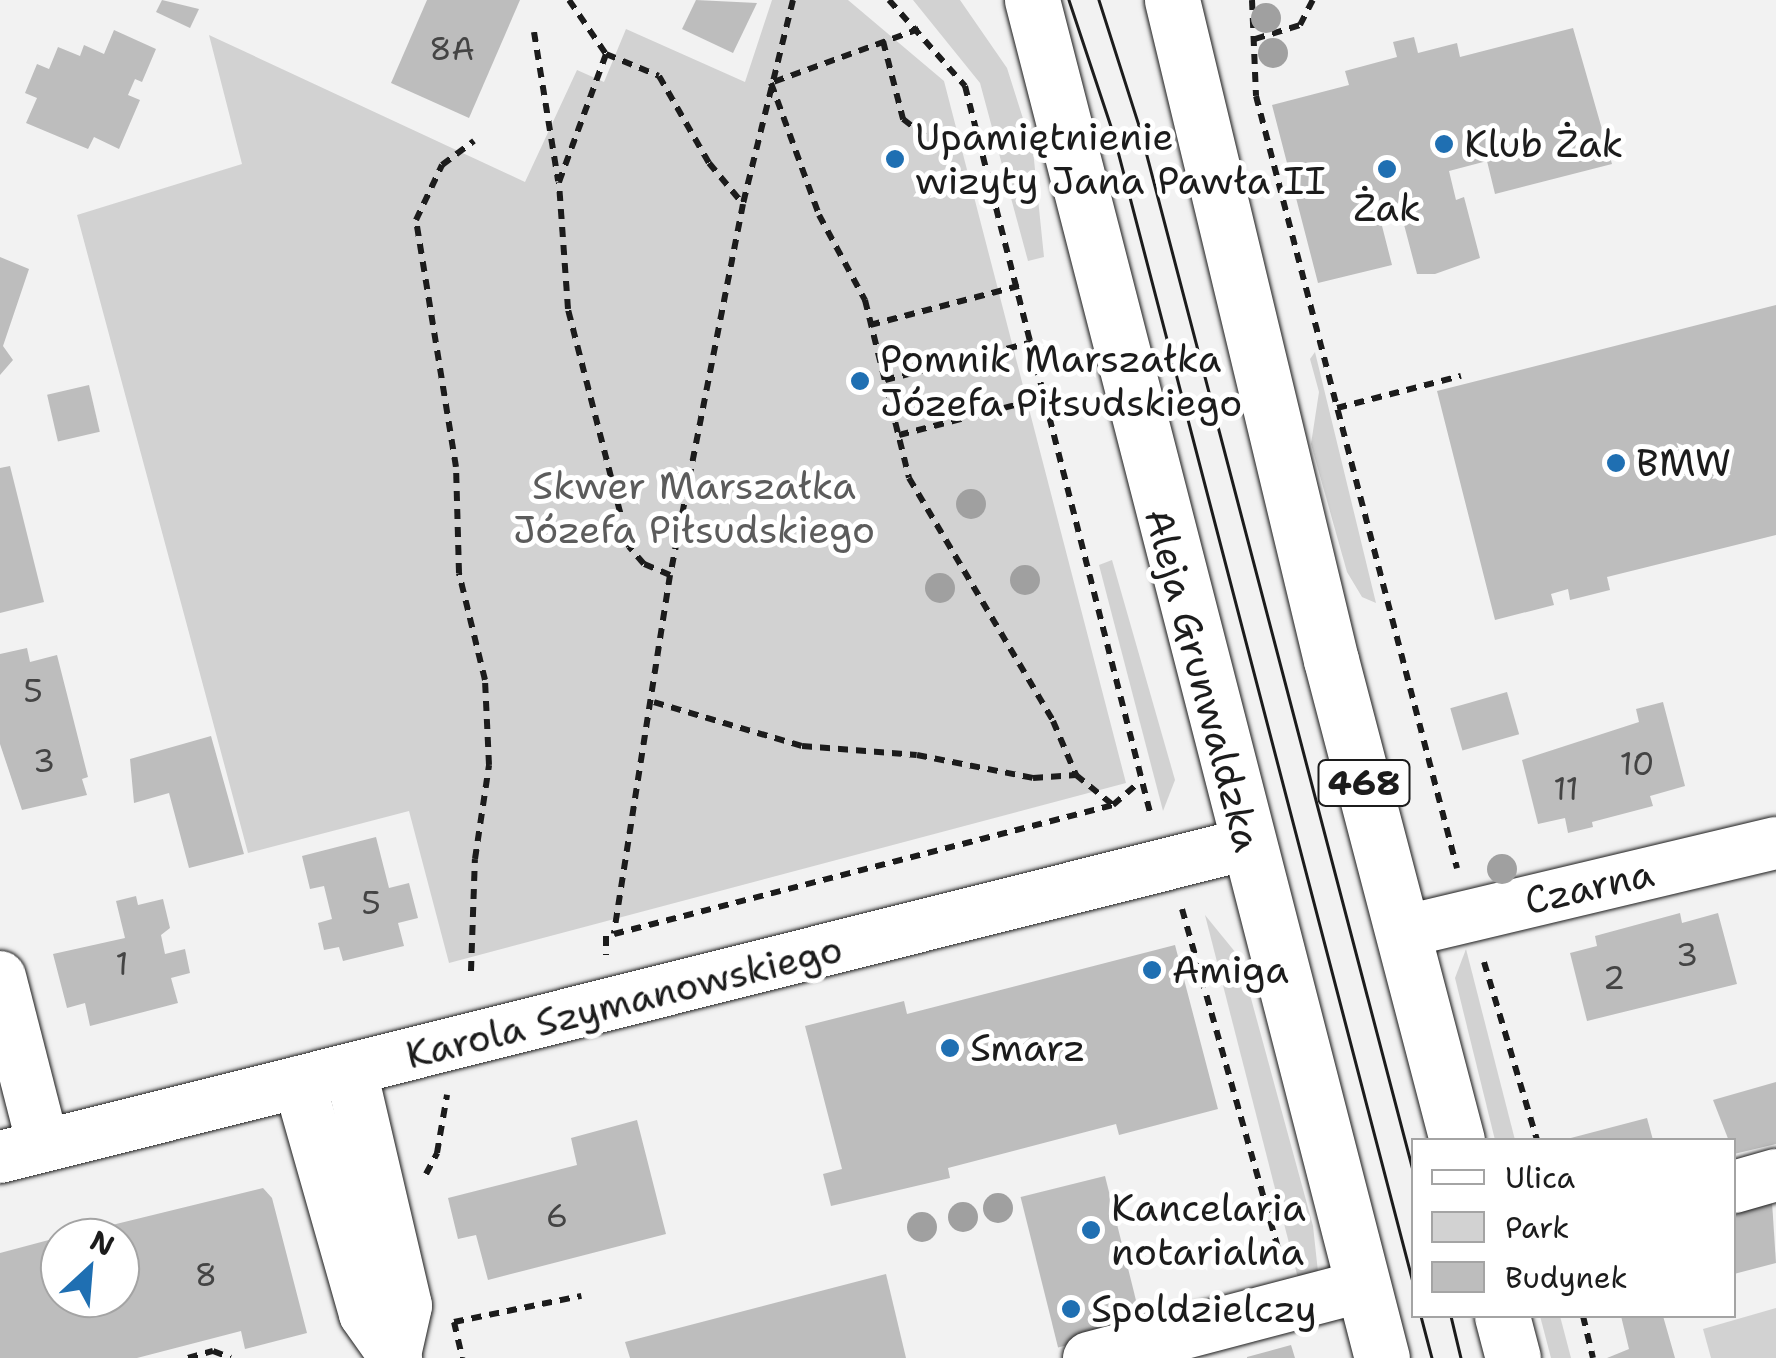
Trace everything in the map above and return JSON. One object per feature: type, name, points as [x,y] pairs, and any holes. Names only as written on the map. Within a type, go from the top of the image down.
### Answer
[{"type":"main road","name":"Aleja Grunwaldzka","points":[[1032,0],[1382,1358]]},
{"type":"main road","name":"468","points":[[1172,0],[1456,1138]]},
{"type":"main road","points":[[1503,1318],[1513,1358]]},
{"type":"street","name":"Czarna","points":[[1402,932],[1776,843]]},
{"type":"street","name":"Karola Szymanowskiego","points":[[21,1150],[350,1071],[1247,844]]},
{"type":"street","points":[[0,977],[21,1150]]},
{"type":"street","points":[[350,1071],[406,1306],[396,1356]]},
{"type":"street","points":[[299,1082],[365,1314],[396,1356]]},
{"type":"street","points":[[1736,1186],[1776,1175]]},
{"type":"street","points":[[1107,1353],[1364,1286]]},
{"type":"path","points":[[568,0],[606,54],[659,76],[709,163],[743,204]]},
{"type":"path","points":[[793,0],[743,204],[670,575],[654,702],[614,934],[1114,805],[1140,782],[1019,286],[965,86],[919,28],[890,0]]},
{"type":"path","points":[[1252,0],[1256,96],[1470,915],[1536,1138]]},
{"type":"path","points":[[1254,38],[1300,25],[1312,0]]},
{"type":"path","points":[[771,83],[919,28]]},
{"type":"path","points":[[534,32],[559,182],[568,309],[629,547],[644,564],[670,575]]},
{"type":"path","points":[[883,41],[902,120],[934,142],[978,130]]},
{"type":"path","points":[[559,182],[606,54]]},
{"type":"path","points":[[771,83],[819,215],[865,300],[909,478],[1052,721],[1076,775],[1114,805]]},
{"type":"path","points":[[471,971],[475,859],[489,765],[485,680],[460,573],[456,467],[416,220],[442,164],[474,140]]},
{"type":"path","points":[[870,324],[1019,286]]},
{"type":"path","points":[[885,380],[1033,342]]},
{"type":"path","points":[[1337,408],[1461,376]]},
{"type":"path","points":[[899,435],[1046,397]]},
{"type":"path","points":[[654,702],[802,746],[917,755],[1033,778],[1076,775]]},
{"type":"path","points":[[1180,902],[1294,1304]]},
{"type":"path","points":[[420,1186],[437,1153],[448,1089]]},
{"type":"path","points":[[454,1322],[581,1296]]},
{"type":"path","points":[[1584,1318],[1594,1358]]},
{"type":"path","points":[[188,1358],[214,1352],[231,1358]]},
{"type":"green space","name":"Skwer Marszałka Józefa Piłsudskiego","points":[[772,0],[848,0],[944,81],[1126,783],[449,963],[409,811],[248,853],[77,215],[242,164],[209,35],[525,182],[577,70],[604,82],[626,29],[745,82]]},
{"type":"green space","points":[[913,0],[960,0],[1007,68],[1033,150],[1044,257],[1028,261],[980,83]]},
{"type":"green space","points":[[1315,352],[1376,603],[1362,597],[1347,572],[1311,444],[1319,392],[1310,359]]},
{"type":"green space","points":[[1112,560],[1175,780],[1163,811],[1099,565]]},
{"type":"green space","points":[[1205,915],[1240,958],[1313,1226],[1318,1272],[1301,1290]]},
{"type":"green space","points":[[1466,949],[1514,1138],[1495,1138],[1455,978]]},
{"type":"green space","points":[[1776,1308],[1776,1358],[1711,1358],[1703,1329]]},
{"type":"green space","points":[[1541,1318],[1561,1318],[1571,1358],[1551,1358]]},
{"type":"building","points":[[162,0],[199,9],[190,28],[156,12]]},
{"type":"building","points":[[427,0],[520,0],[469,118],[391,83]]},
{"type":"building","points":[[696,0],[757,3],[733,53],[682,29]]},
{"type":"building","name":"Klub Żak","points":[[1573,28],[1612,164],[1495,194],[1487,161],[1449,171],[1456,200],[1464,197],[1480,258],[1435,274],[1417,274],[1402,217],[1381,222],[1392,265],[1318,283],[1272,105],[1349,85],[1345,71],[1397,57],[1393,42],[1414,37],[1418,53],[1457,43],[1460,57]]},
{"type":"building","points":[[114,30],[156,49],[142,82],[135,79],[128,95],[140,100],[119,149],[94,137],[88,149],[26,123],[37,98],[25,93],[37,64],[49,69],[58,47],[80,56],[84,45],[104,54]]},
{"type":"building","points":[[0,257],[29,269],[3,346],[13,360],[0,375]]},
{"type":"building","name":"BMW","points":[[1776,305],[1776,535],[1607,577],[1610,590],[1570,600],[1568,589],[1551,594],[1554,605],[1495,620],[1437,391]]},
{"type":"building","points":[[89,385],[100,432],[58,441],[47,395]]},
{"type":"building","points":[[10,466],[44,602],[0,613],[0,468]]},
{"type":"building","points":[[27,648],[30,662],[57,655],[88,777],[82,779],[87,795],[22,810],[0,744],[0,654]]},
{"type":"building","points":[[1507,692],[1519,734],[1462,751],[1450,708]]},
{"type":"building","points":[[1663,702],[1685,786],[1650,796],[1653,806],[1592,822],[1593,827],[1568,833],[1565,818],[1538,824],[1522,760],[1639,722],[1636,709]]},
{"type":"building","points":[[211,736],[244,854],[189,868],[169,793],[134,803],[130,759]]},
{"type":"building","points":[[376,837],[389,888],[409,883],[418,918],[398,923],[404,946],[343,961],[339,947],[324,950],[318,923],[332,919],[324,886],[310,889],[302,856]]},
{"type":"building","points":[[136,896],[138,905],[163,899],[170,928],[161,935],[165,954],[185,949],[190,973],[171,978],[178,1003],[90,1026],[85,1003],[67,1008],[53,954],[125,938],[116,901]]},
{"type":"building","points":[[1680,913],[1682,923],[1718,913],[1737,984],[1587,1021],[1570,953],[1597,946],[1595,936]]},
{"type":"building","points":[[1175,945],[1218,1109],[1119,1135],[1116,1124],[948,1168],[950,1178],[831,1206],[823,1174],[842,1169],[805,1026],[904,1001],[907,1014]]},
{"type":"building","points":[[1776,1082],[1776,1144],[1736,1154],[1736,1138],[1728,1138],[1713,1100]]},
{"type":"building","points":[[1647,1118],[1652,1138],[1571,1138]]},
{"type":"building","points":[[637,1120],[666,1234],[488,1280],[476,1235],[458,1239],[448,1198],[577,1165],[571,1138]]},
{"type":"building","points":[[1105,1176],[1142,1326],[1058,1347],[1021,1197]]},
{"type":"building","points":[[263,1188],[272,1198],[307,1333],[245,1349],[241,1331],[137,1358],[0,1358],[0,1253],[40,1242],[40,1318],[140,1318],[140,1218]]},
{"type":"building","points":[[1772,1202],[1776,1263],[1736,1273],[1736,1212]]},
{"type":"building","points":[[886,1274],[906,1358],[630,1358],[625,1342]]},
{"type":"building","points":[[1621,1318],[1664,1318],[1675,1358],[1607,1358],[1629,1349]]},
{"type":"building","points":[[1291,1345],[1295,1358],[1247,1358],[1247,1357]]},
{"type":"tram line","points":[[1069,0],[1113,132],[1411,1274]]},
{"type":"tram line","points":[[1099,0],[1139,125],[1411,1163]]},
{"type":"tram line","points":[[1422,1318],[1432,1358]]},
{"type":"tram line","points":[[1451,1318],[1461,1358]]},
{"type":"place","name":"Klub Żak","points":[[1444,144]]},
{"type":"place","name":"Upamiętnienie wizyty Jana Pawła II","points":[[895,159]]},
{"type":"place","name":"Żak","points":[[1387,169]]},
{"type":"place","name":"Pomnik Marszałka Józefa Piłsudskiego","points":[[860,381]]},
{"type":"place","name":"BMW","points":[[1616,463]]},
{"type":"place","name":"Amiga","points":[[1152,970]]},
{"type":"place","name":"Smarz","points":[[950,1048]]},
{"type":"place","name":"Kancelaria notarialna","points":[[1091,1230]]},
{"type":"place","name":"Spoldzielczy","points":[[1071,1309]]}]
